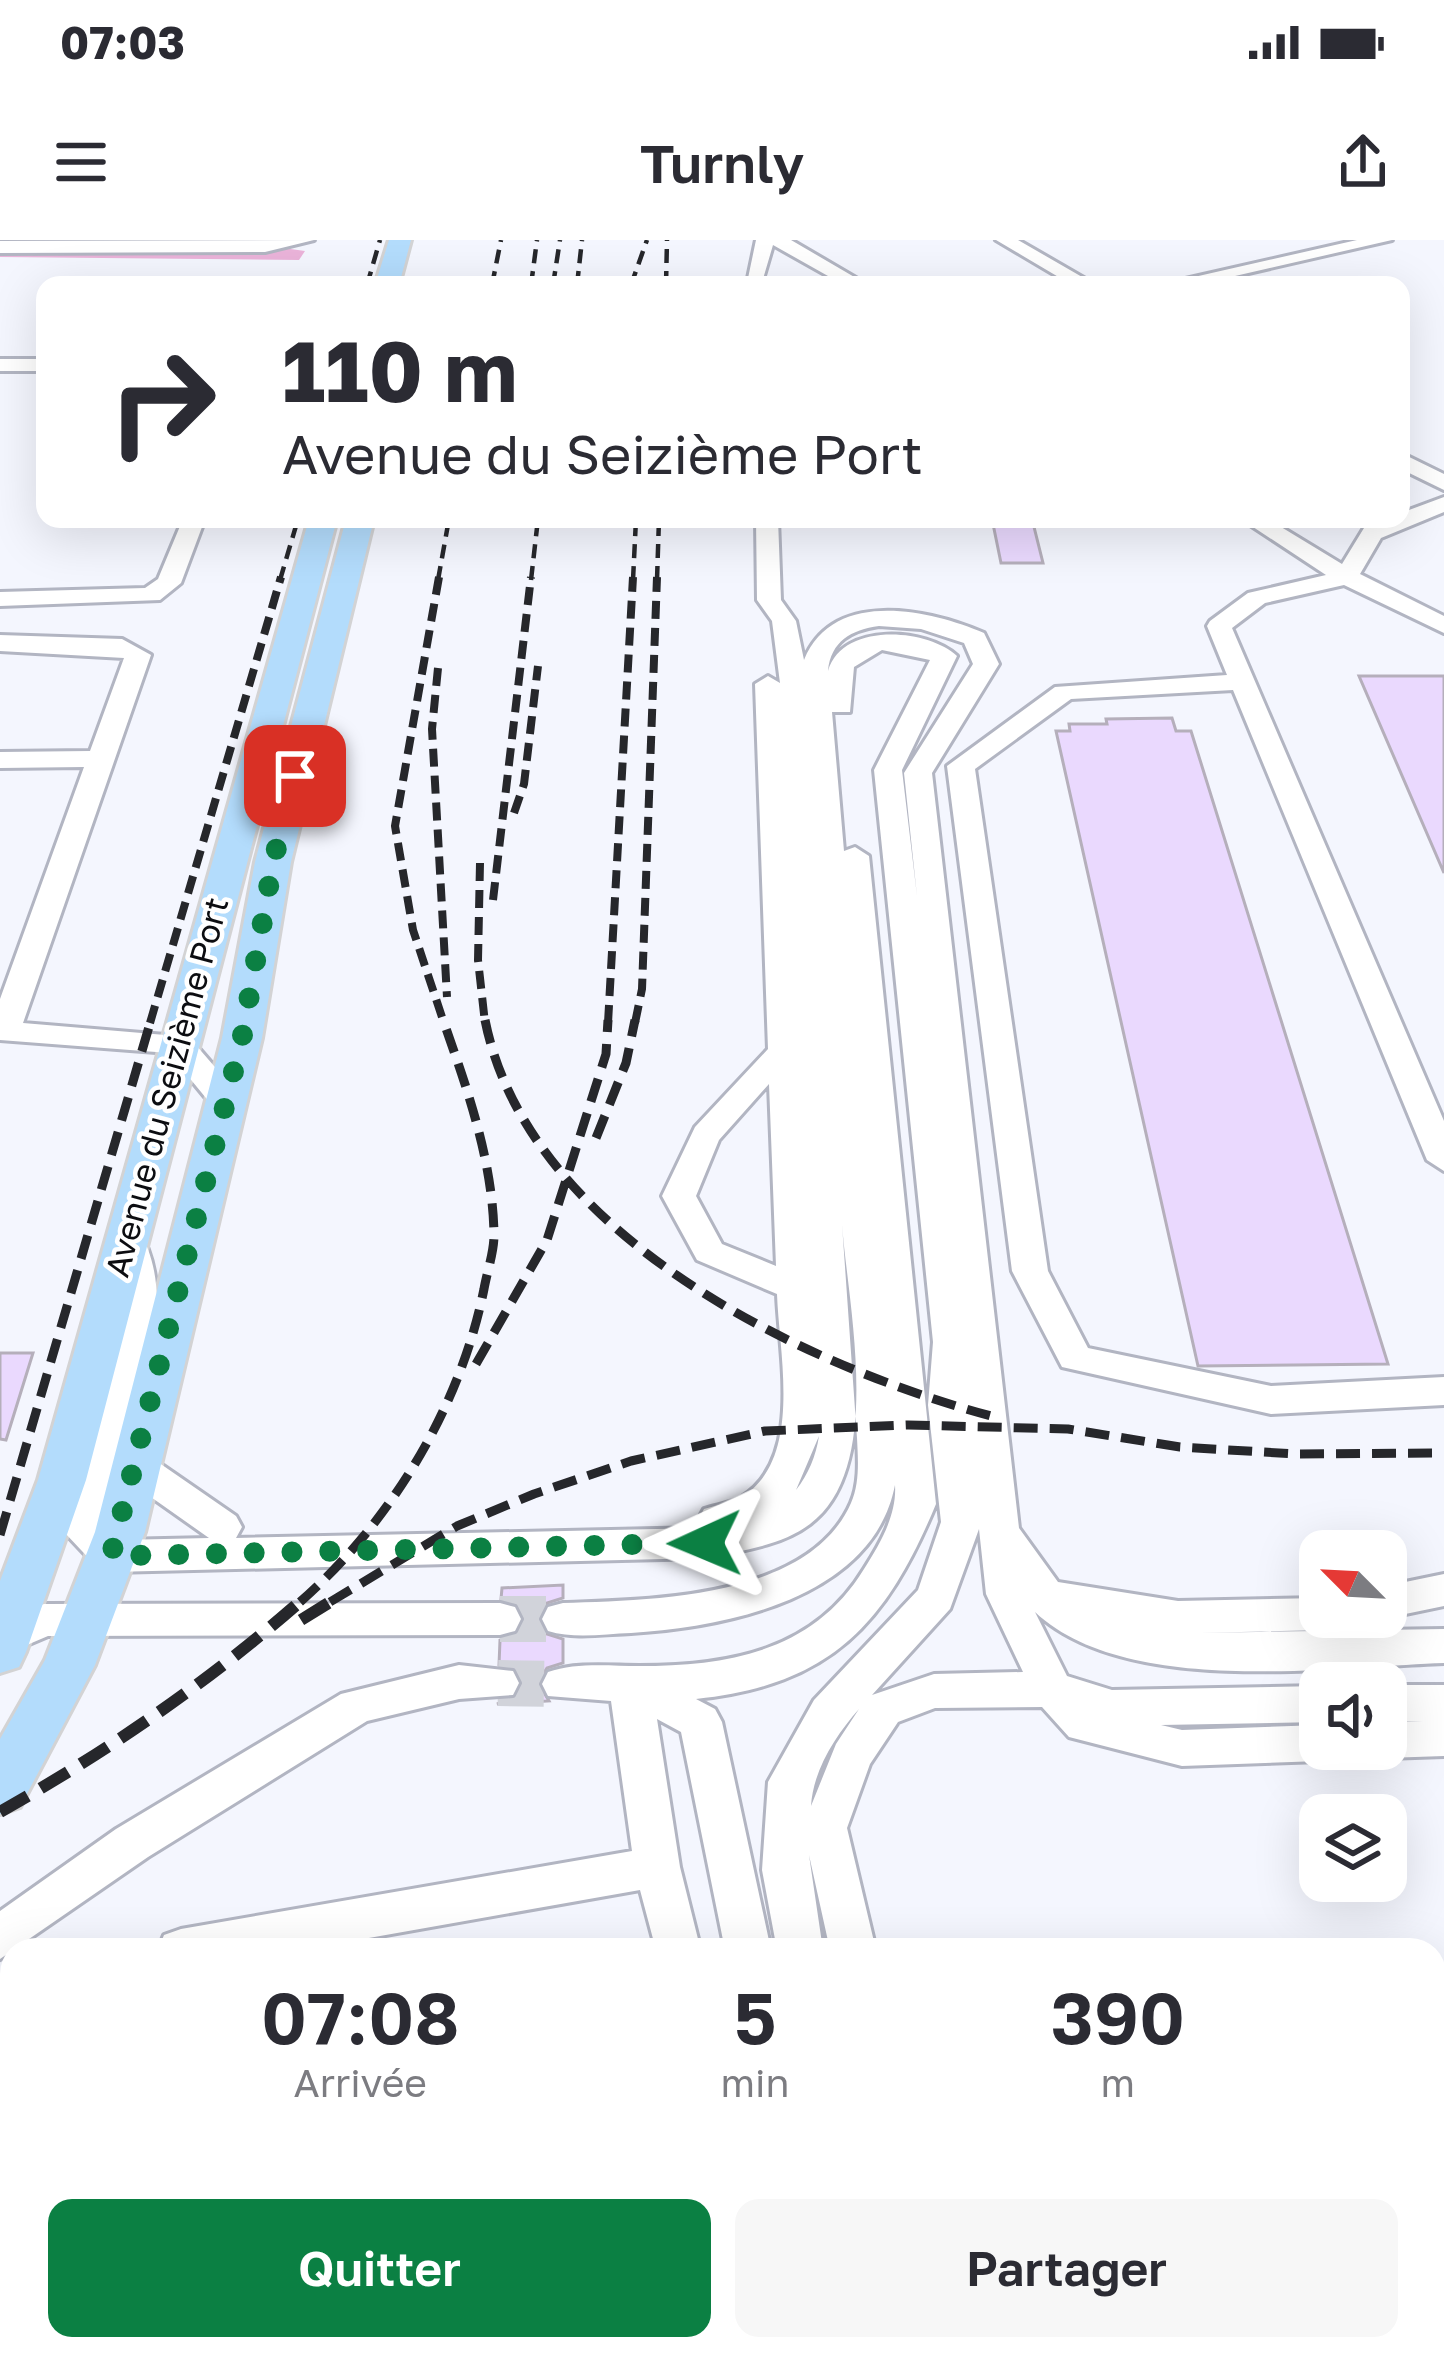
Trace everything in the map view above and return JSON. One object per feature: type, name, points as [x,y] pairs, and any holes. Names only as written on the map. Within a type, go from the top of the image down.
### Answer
[{"type":"main road","points":[[390,276],[400,240]]},
{"type":"main road","name":"Avenue du Seizième Port","points":[[0,1790],[46,1714],[90,1618],[89,1539],[125,1235],[321,528]]},
{"type":"main road","name":"Avenue du Seizième Port","points":[[4,1644],[89,1539],[137,1468],[227,1102],[273,862],[359,528]]},
{"type":"lane","points":[[0,248],[265,246],[306,240],[310,256],[296,266]]},
{"type":"lane","points":[[755,276],[765,240]]},
{"type":"lane","points":[[778,240],[842,276]]},
{"type":"lane","points":[[1005,240],[1070,276]]},
{"type":"lane","points":[[1212,276],[1383,240]]},
{"type":"lane","points":[[0,365],[36,365]]},
{"type":"lane","points":[[1410,465],[1444,483]]},
{"type":"lane","points":[[1410,518],[1444,504]]},
{"type":"lane","points":[[0,599],[151,595],[169,583],[190,528]]},
{"type":"lane","points":[[89,1539],[221,1527],[726,1520],[764,1505],[789,1475],[801,1431],[763,528]]},
{"type":"lane","points":[[1267,528],[1347,577],[1444,626]]},
{"type":"lane","points":[[1384,528],[1372,533],[1347,577],[1257,598],[1219,626],[1444,1160]]},
{"type":"lane","points":[[89,1539],[705,1543],[776,1529],[808,1507],[828,1480],[838,1441],[790,654],[784,621],[767,600]]},
{"type":"lane","points":[[563,1619],[732,1604],[775,1591],[817,1564],[866,1515],[878,1469],[876,1427],[815,664],[827,639],[847,627],[897,616],[948,624],[975,638],[986,664],[918,773],[1006,1594],[1052,1689],[1084,1724],[1182,1748],[1299,1744]]},
{"type":"lane","points":[[0,644],[102,645],[139,655],[2,1031],[178,1044],[227,1102]]},
{"type":"lane","points":[[563,1684],[740,1680],[794,1660],[844,1624],[895,1563],[916,1504],[840,683],[841,665],[864,644],[918,646],[944,656],[938,682],[903,729],[888,770],[951,1342],[946,1405],[961,1522],[936,1598],[829,1713],[790,1782],[785,1870],[798,1938]]},
{"type":"lane","points":[[1243,682],[1064,692],[962,766],[1030,1271],[1076,1358],[1271,1400],[1444,1391]]},
{"type":"lane","points":[[0,760],[103,759]]},
{"type":"lane","points":[[785,1051],[716,1122],[698,1148],[679,1196],[709,1252],[794,1287]]},
{"type":"lane","points":[[137,1468],[221,1527]]},
{"type":"lane","points":[[999,1532],[1057,1607],[1121,1638],[1231,1654],[1444,1646]]},
{"type":"lane","points":[[1407,1598],[1444,1591]]},
{"type":"lane","points":[[1047,1594],[1178,1617],[1299,1614]]},
{"type":"lane","points":[[4,1644],[44,1620],[500,1619]]},
{"type":"lane","points":[[0,1938],[131,1843],[356,1706],[459,1682],[498,1683]]},
{"type":"lane","points":[[630,1683],[657,1867],[675,1938]]},
{"type":"lane","points":[[630,1683],[700,1722],[745,1938]]},
{"type":"lane","points":[[850,1938],[825,1828],[851,1757],[883,1709],[934,1691],[1052,1689],[1112,1708],[1299,1705]]},
{"type":"lane","points":[[1407,1703],[1444,1702]]},
{"type":"lane","points":[[1407,1739],[1444,1738]]},
{"type":"lane","points":[[250,1938],[657,1867]]},
{"type":"shaded area","points":[[276,247],[305,251],[299,260],[0,257],[0,250]]},
{"type":"building","points":[[994,528],[1034,528],[1043,563],[1001,563]]},
{"type":"building","points":[[1359,676],[1444,676],[1444,873]]},
{"type":"building","points":[[1172,718],[1176,731],[1191,731],[1388,1364],[1198,1366],[1056,731],[1070,731],[1069,724],[1107,724],[1106,719]]},
{"type":"building","points":[[0,1353],[33,1353],[6,1440],[0,1439]]},
{"type":"building","points":[[563,1585],[563,1598],[547,1603],[538,1617],[544,1633],[563,1639],[563,1663],[547,1668],[538,1682],[549,1701],[497,1704],[517,1697],[523,1685],[517,1669],[499,1665],[500,1640],[516,1635],[525,1621],[519,1605],[501,1599],[502,1588]]},
{"type":"tunnel","points":[[500,1619],[563,1619]]},
{"type":"tunnel","points":[[498,1683],[563,1684]]},
{"type":"railway","points":[[370,276],[380,240]]},
{"type":"railway","points":[[494,276],[501,240]]},
{"type":"railway","points":[[532,276],[537,240]]},
{"type":"railway","points":[[554,276],[560,240]]},
{"type":"railway","points":[[578,276],[582,240]]},
{"type":"railway","points":[[634,276],[647,240]]},
{"type":"railway","points":[[666,276],[667,240]]},
{"type":"railway","points":[[280,580],[295,528]]},
{"type":"railway","points":[[438,580],[447,528]]},
{"type":"railway","points":[[531,580],[537,528]]},
{"type":"railway","points":[[633,580],[636,528]]},
{"type":"railway","points":[[657,580],[659,528]]},
{"type":"railway","points":[[150,1023],[281,577]]},
{"type":"railway","points":[[300,1602],[364,1536],[417,1460],[458,1377],[492,1255],[493,1207],[484,1152],[413,930],[395,826],[439,577]]},
{"type":"railway","points":[[493,900],[531,577]]},
{"type":"railway","points":[[608,1023],[633,577]]},
{"type":"railway","points":[[635,1023],[642,989],[657,577]]},
{"type":"railway","points":[[514,813],[524,784],[538,666]]},
{"type":"railway","points":[[438,668],[432,729],[447,997]]},
{"type":"railway","points":[[480,863],[478,960],[485,1023]]},
{"type":"railway","points":[[0,1535],[151,1020]]},
{"type":"railway","points":[[485,1020],[511,1097],[567,1177]]},
{"type":"railway","points":[[567,1177],[606,1054],[608,1020]]},
{"type":"railway","points":[[596,1138],[626,1063],[635,1020]]},
{"type":"railway","points":[[476,1364],[547,1240],[567,1177]]},
{"type":"railway","points":[[567,1177],[614,1226],[683,1280],[759,1325],[838,1363],[991,1416]]},
{"type":"railway","points":[[335,1599],[457,1526],[534,1494],[631,1461],[765,1431],[908,1425],[1068,1429],[1180,1447],[1296,1454],[1444,1453]]},
{"type":"railway","points":[[0,1812],[157,1713],[303,1599]]},
{"type":"railway","points":[[301,1620],[335,1599]]},
{"type":"railway","points":[[330,1602],[335,1599]]},
{"type":"route","points":[[295,776],[273,862],[242,1038],[137,1468],[111,1556],[356,1546],[705,1543]]}]
